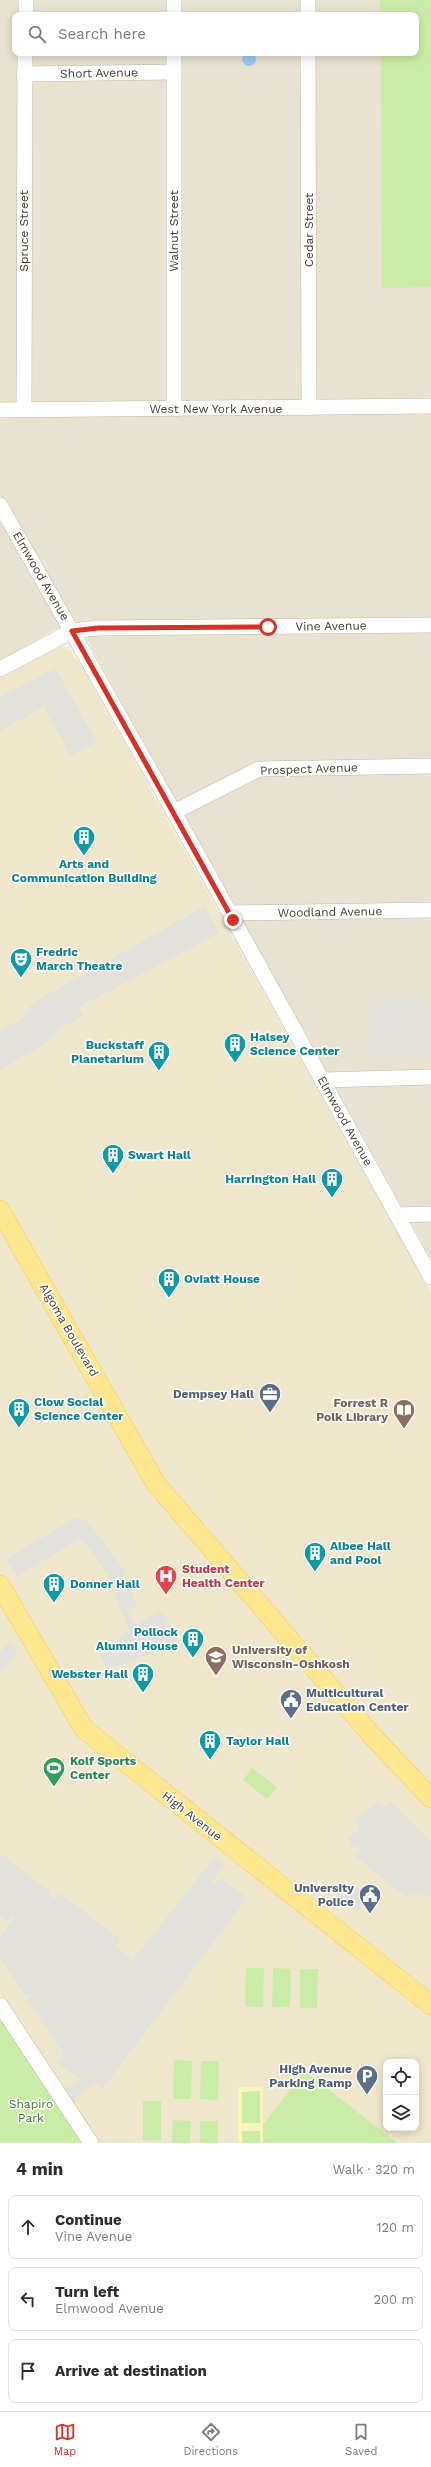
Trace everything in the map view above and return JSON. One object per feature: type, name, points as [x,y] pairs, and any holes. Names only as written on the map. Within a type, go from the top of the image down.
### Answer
[{"type":"main road","name":"Algoma Boulevard","points":[[0,1210],[156,1484],[375,1739],[431,1798]]},
{"type":"main road","name":"High Avenue","points":[[0,1585],[84,1730],[431,2005]]},
{"type":"street","points":[[26,0],[26,12]]},
{"type":"street","points":[[174,0],[174,12]]},
{"type":"street","points":[[308,0],[308,12]]},
{"type":"street","name":"Spruce Street","points":[[24,409],[25,56]]},
{"type":"street","name":"Walnut Street","points":[[174,56],[174,409]]},
{"type":"street","name":"Cedar Street","points":[[308,56],[309,408]]},
{"type":"street","name":"Short Avenue","points":[[24,74],[174,72]]},
{"type":"street","name":"West New York Avenue","points":[[0,410],[431,406]]},
{"type":"street","name":"Elmwood Avenue","points":[[0,505],[174,812],[431,1277]]},
{"type":"street","name":"Vine Avenue","points":[[0,669],[72,631],[98,628],[431,625]]},
{"type":"street","name":"Prospect Avenue","points":[[174,812],[259,769],[431,766]]},
{"type":"street","name":"Woodland Avenue","points":[[230,913],[431,910]]},
{"type":"street","points":[[323,1080],[431,1077]]},
{"type":"street","points":[[397,1215],[431,1214]]},
{"type":"street","points":[[0,2005],[91,2143]]},
{"type":"shaded area","points":[[0,0],[431,0],[431,1259],[108,679],[78,621],[52,631],[0,661]]},
{"type":"shaded area","name":"University of Wisconsin-Oshkosh","points":[[60,645],[71,651],[86,674],[431,1293],[431,2143],[0,2143],[0,676]]},
{"type":"shaded area","points":[[55,668],[97,742],[71,756],[44,707],[0,731],[0,697]]},
{"type":"shaded area","points":[[205,906],[219,933],[79,1007],[84,1015],[56,1031],[49,1041],[0,1070],[0,1031],[24,1018],[31,1004]]},
{"type":"shaded area","points":[[378,997],[424,997],[424,1006],[431,1007],[431,1058],[369,1056],[370,1008],[378,1008]]},
{"type":"shaded area","points":[[76,1518],[84,1519],[91,1526],[122,1567],[137,1607],[127,1609],[135,1625],[161,1610],[174,1630],[176,1648],[144,1656],[108,1670],[100,1655],[129,1630],[107,1573],[85,1542],[79,1539],[17,1577],[6,1559]]},
{"type":"shaded area","points":[[10,1641],[17,1653],[0,1674],[0,1652]]},
{"type":"shaded area","points":[[378,1801],[384,1806],[391,1802],[431,1842],[431,1896],[422,1896],[412,1892],[407,1898],[355,1856],[360,1849],[356,1846],[351,1848],[348,1839],[358,1830],[359,1825],[355,1821]]},
{"type":"shaded area","points":[[0,1853],[50,1892],[50,1896],[55,1899],[60,1893],[120,1940],[116,1947],[132,1961],[215,1857],[224,1864],[212,1882],[216,1883],[221,1878],[247,1898],[103,2088],[95,2083],[75,2098],[74,2105],[62,2087],[67,2088],[80,2080],[85,2073],[79,2079],[57,2063],[63,2054],[27,2000],[32,1993],[25,1996],[0,1958],[0,1937],[14,1918],[11,1917],[7,1922],[0,1916]]},
{"type":"shaded area","points":[[353,1884],[368,1896],[356,1913],[337,1899],[340,1895],[344,1896]]},
{"type":"green space","points":[[380,0],[431,0],[431,287],[382,288],[381,56],[419,56],[419,12],[380,12]]},
{"type":"green space","points":[[252,1768],[277,1787],[267,1799],[243,1780]]},
{"type":"green space","points":[[246,1968],[264,1968],[263,2007],[245,2007]]},
{"type":"green space","points":[[273,1968],[291,1969],[290,2007],[272,2007]]},
{"type":"green space","points":[[300,1969],[318,1969],[317,2008],[300,2008]]},
{"type":"green space","name":"Shapiro Park","points":[[0,2005],[81,2139],[78,2143],[0,2143]]},
{"type":"green space","points":[[174,2060],[192,2061],[191,2099],[173,2099]]},
{"type":"green space","points":[[201,2061],[219,2061],[218,2100],[200,2099]]},
{"type":"green space","points":[[305,2071],[397,2143],[242,2143],[242,2131],[258,2131]]},
{"type":"green space","points":[[242,2091],[260,2091],[260,2123],[242,2123]]},
{"type":"green space","points":[[143,2101],[161,2101],[161,2140],[143,2140]]},
{"type":"green space","points":[[173,2120],[191,2121],[190,2143],[172,2143]]},
{"type":"green space","points":[[200,2121],[218,2121],[218,2143],[200,2143]]},
{"type":"sand","points":[[238,2087],[263,2087],[263,2143],[260,2143],[260,2131],[242,2131],[242,2143],[238,2143]],"holes":[[[260,2091],[260,2123],[242,2123],[242,2092]]]},
{"type":"water","points":[[243,56],[255,56],[256,59],[254,64],[249,66],[244,64],[242,59]]},
{"type":"place","name":"Arts and Communication Building","points":[[84,856]]},
{"type":"place","name":"Fredric March Theatre","points":[[21,978]]},
{"type":"place","name":"Halsey Science Center","points":[[235,1064]]},
{"type":"place","name":"Buckstaff Planetarium","points":[[159,1072]]},
{"type":"place","name":"Swart Hall","points":[[113,1174]]},
{"type":"place","name":"Harrington Hall","points":[[332,1198]]},
{"type":"place","name":"Oviatt House","points":[[169,1298]]},
{"type":"place","name":"Dempsey Hall","points":[[270,1414]]},
{"type":"place","name":"Clow Social Science Center","points":[[19,1428]]},
{"type":"place","name":"Forrest R Polk Library","points":[[404,1430]]},
{"type":"place","name":"Albee Hall and Pool","points":[[315,1572]]},
{"type":"place","name":"Student Health Center","points":[[166,1596]]},
{"type":"place","name":"Donner Hall","points":[[54,1604]]},
{"type":"place","name":"Pollock Alumni House","points":[[193,1658]]},
{"type":"place","name":"University of Wisconsin-Oshkosh","points":[[216,1676]]},
{"type":"place","name":"Webster Hall","points":[[143,1694]]},
{"type":"place","name":"Multicultural Education Center","points":[[291,1720]]},
{"type":"place","name":"Taylor Hall","points":[[210,1760]]},
{"type":"place","name":"Kolf Sports Center","points":[[54,1788]]},
{"type":"place","name":"University Police","points":[[370,1914]]},
{"type":"place","name":"High Avenue Parking Ramp","points":[[367,2096]]},
{"type":"route","points":[[233,920],[72,631],[98,628],[268,627]]}]
